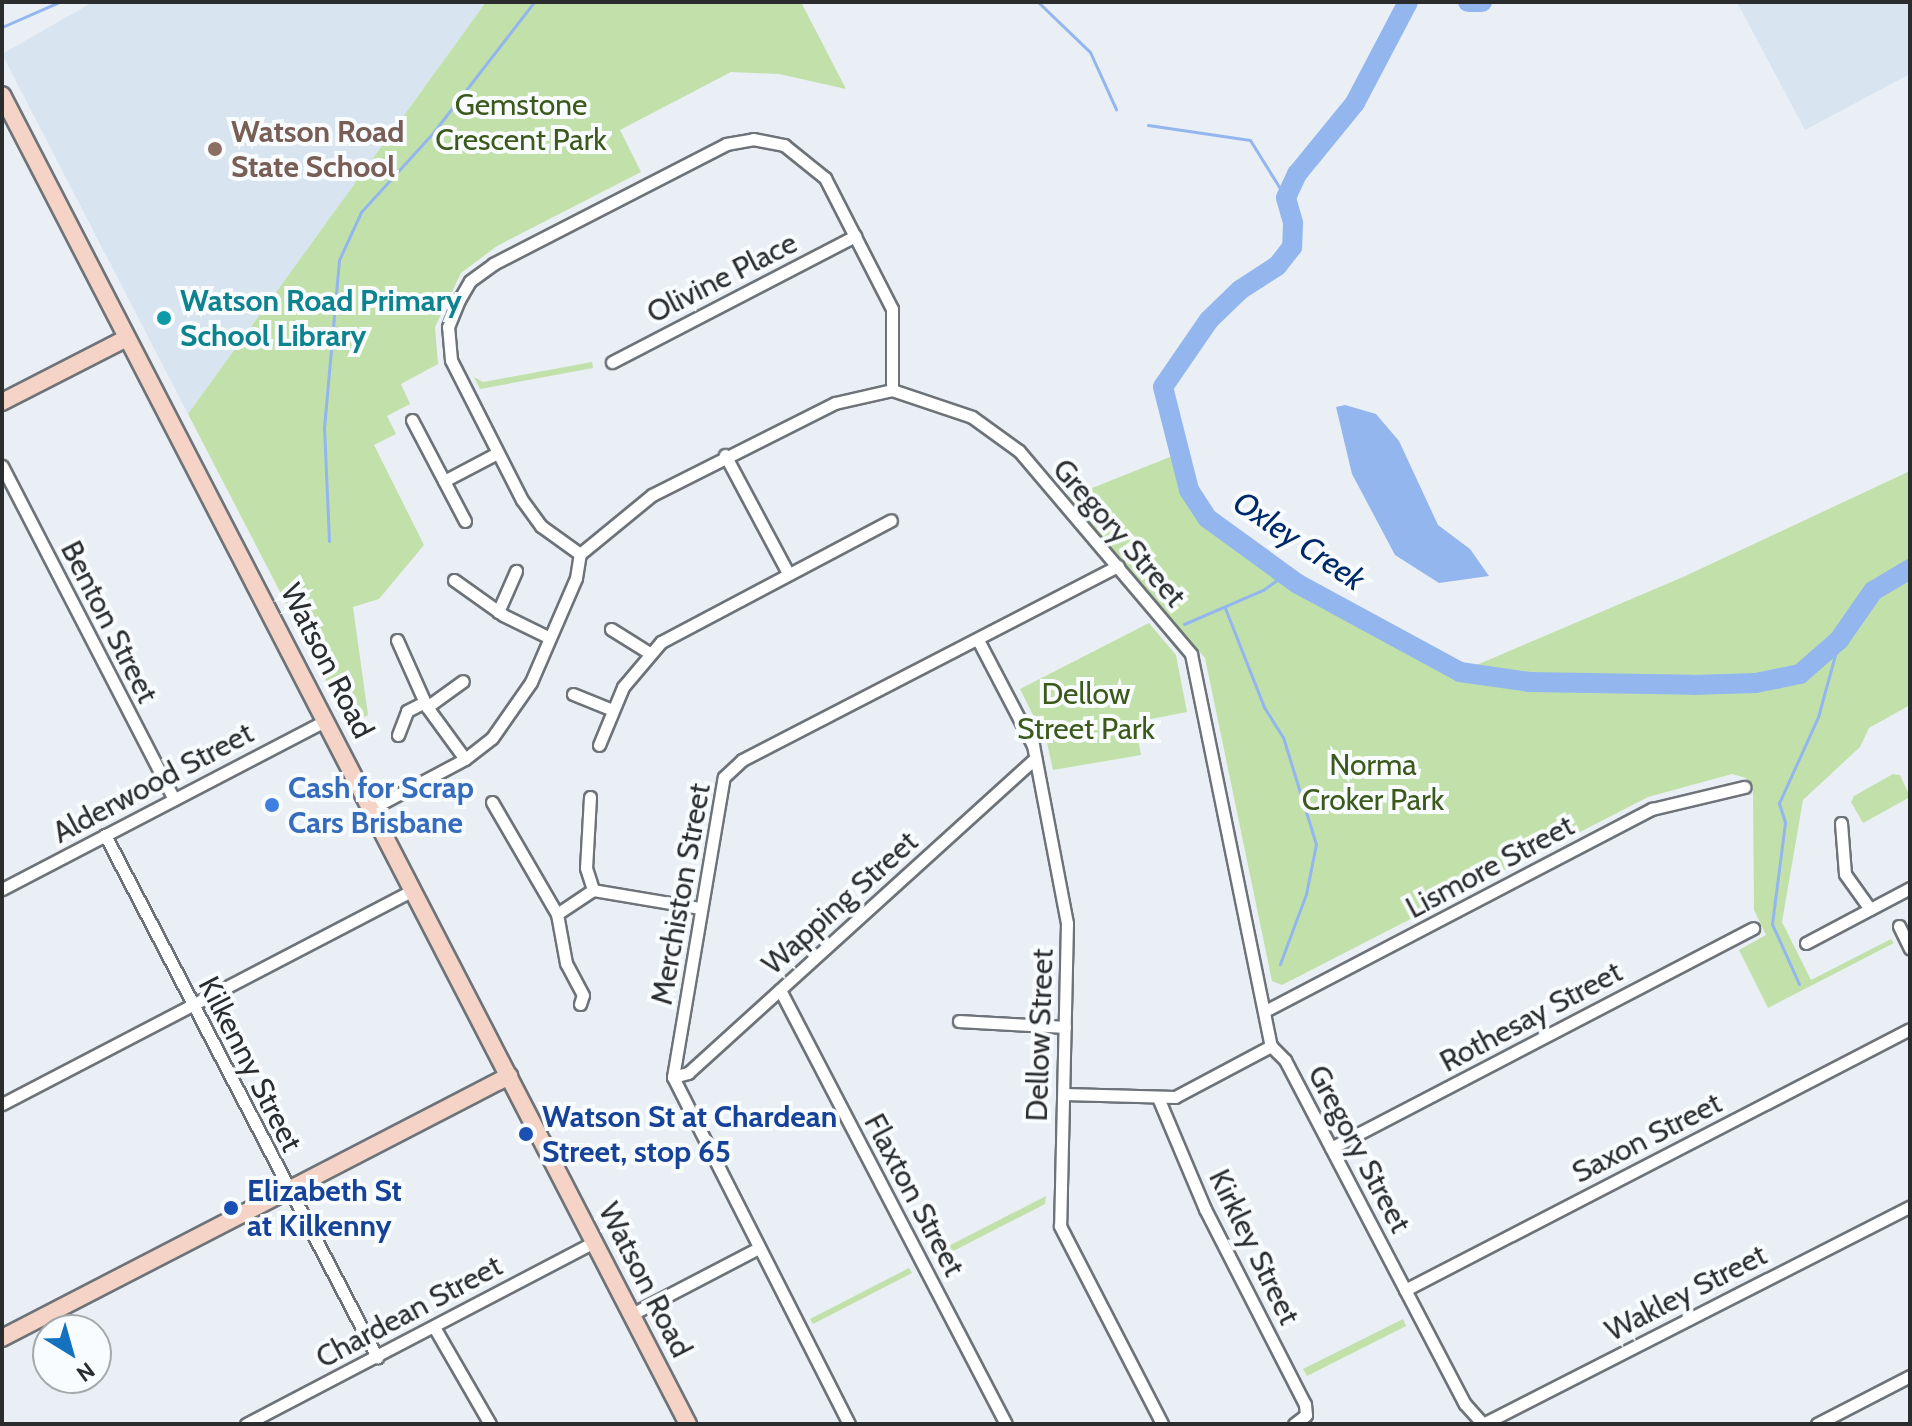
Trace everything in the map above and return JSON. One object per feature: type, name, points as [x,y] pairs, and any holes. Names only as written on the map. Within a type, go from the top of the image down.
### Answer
[{"type":"street","name":"Watson Road","points":[[2,95],[688,1424]]},
{"type":"street","points":[[371,809],[465,759],[517,708],[550,638],[580,554],[652,495],[800,416],[892,390],[892,309],[825,178],[805,158],[784,145],[753,139],[726,144],[493,264],[470,281],[448,327],[451,360],[497,453],[541,526],[580,554]]},
{"type":"street","name":"Olivine Place","points":[[612,362],[855,236]]},
{"type":"street","points":[[2,402],[127,338]]},
{"type":"street","name":"Gregory Street","points":[[892,390],[972,417],[998,433],[1118,566],[1191,654],[1251,964],[1265,1011],[1271,1046],[1285,1060],[1465,1404],[1483,1424]]},
{"type":"street","points":[[412,420],[465,521]]},
{"type":"street","points":[[444,481],[497,453]]},
{"type":"street","points":[[725,455],[788,573]]},
{"type":"street","name":"Benton Street","points":[[2,466],[174,799]]},
{"type":"street","points":[[599,745],[610,709],[651,654],[691,623],[891,520]]},
{"type":"street","name":"Merchiston Street","points":[[673,1077],[699,908],[724,777],[742,760],[1118,566]]},
{"type":"street","points":[[498,612],[516,571]]},
{"type":"street","points":[[454,580],[498,612],[550,638]]},
{"type":"street","points":[[611,629],[651,654]]},
{"type":"street","points":[[397,640],[426,704],[465,759]]},
{"type":"street","name":"Dellow Street","points":[[978,640],[1035,758],[1067,923],[1060,1226],[1162,1424]]},
{"type":"street","points":[[398,735],[407,711],[426,704],[463,681]]},
{"type":"street","points":[[573,694],[610,709]]},
{"type":"street","name":"Alderwood Street","points":[[2,889],[326,720]]},
{"type":"street","name":"Wapping Street","points":[[673,1077],[688,1073],[1035,758]]},
{"type":"street","name":"Lismore Street","points":[[1265,1011],[1652,809],[1744,787]]},
{"type":"street","points":[[590,797],[586,868],[593,890]]},
{"type":"street","points":[[492,802],[557,914],[566,963],[583,995],[580,1004]]},
{"type":"street","points":[[1841,823],[1845,874],[1870,909]]},
{"type":"street","name":"Kilkenny Street","points":[[105,835],[377,1357]]},
{"type":"street","points":[[1806,943],[1910,888]]},
{"type":"street","points":[[2,1104],[413,890]]},
{"type":"street","points":[[557,914],[593,890],[699,908]]},
{"type":"street","points":[[1899,926],[1910,949]]},
{"type":"street","name":"Rothesay Street","points":[[1331,1148],[1753,928]]},
{"type":"street","name":"Flaxton Street","points":[[780,990],[1006,1424]]},
{"type":"street","points":[[959,1021],[1065,1027]]},
{"type":"street","name":"Saxon Street","points":[[1405,1290],[1910,1029]]},
{"type":"street","points":[[1064,1094],[1159,1100],[1175,1097],[1271,1046]]},
{"type":"street","points":[[2,1338],[509,1076]]},
{"type":"street","points":[[673,1077],[849,1424]]},
{"type":"street","name":"Kirkley Street","points":[[1159,1100],[1205,1209],[1305,1404],[1306,1415],[1294,1424]]},
{"type":"street","name":"Wakley Street","points":[[1483,1424],[1910,1206]]},
{"type":"street","name":"Chardean Street","points":[[246,1424],[594,1242]]},
{"type":"street","points":[[632,1314],[759,1248]]},
{"type":"street","points":[[434,1327],[490,1424]]},
{"type":"street","points":[[1817,1424],[1910,1376]]},
{"type":"shaded area","name":"Watson Road State School","points":[[93,2],[486,2],[188,414],[2,54]]},
{"type":"shaded area","points":[[1737,2],[1910,2],[1910,74],[1805,130]]},
{"type":"green space","name":"Gemstone Crescent Park","points":[[486,2],[801,2],[846,89],[779,74],[731,72],[620,130],[641,172],[497,246],[461,273],[435,327],[438,364],[401,384],[410,404],[387,416],[396,434],[374,445],[424,545],[379,599],[353,607],[368,715],[349,725],[188,414]]},
{"type":"green space","points":[[592,362],[593,368],[480,389],[474,377],[483,382]]},
{"type":"green space","name":"Norma Croker Park","points":[[1180,453],[1189,490],[1207,518],[1237,544],[1298,584],[1460,672],[1683,577],[1910,471],[1910,705],[1869,728],[1860,747],[1803,800],[1782,922],[1811,980],[1891,939],[1894,943],[1768,1008],[1739,950],[1766,935],[1754,910],[1753,791],[1746,778],[1732,774],[1648,797],[1282,985],[1272,981],[1205,658],[1067,498]]},
{"type":"green space","name":"Dellow Street Park","points":[[1149,623],[1176,655],[1187,712],[1135,722],[1141,755],[1053,770],[1047,743],[1020,689]]},
{"type":"green space","points":[[1893,774],[1900,775],[1910,797],[1863,823],[1851,802],[1854,796]]},
{"type":"green space","points":[[1046,1196],[1045,1204],[936,1260],[933,1254]]},
{"type":"green space","points":[[909,1268],[912,1273],[813,1324],[810,1319]]},
{"type":"green space","points":[[1403,1319],[1406,1326],[1307,1376],[1303,1369]]},
{"type":"water","points":[[1345,405],[1376,414],[1399,441],[1438,525],[1470,549],[1489,576],[1439,583],[1395,555],[1352,474],[1336,407]]},
{"type":"waterway","points":[[2,27],[59,2]]},
{"type":"waterway","points":[[329,541],[324,428],[339,260],[361,212],[432,134],[534,2]]},
{"type":"waterway","points":[[1038,2],[1090,52],[1116,109]]},
{"type":"waterway","name":"Oxley Creek","points":[[1408,2],[1355,103],[1297,174],[1286,198],[1293,223],[1292,247],[1277,266],[1240,290],[1209,320],[1163,387],[1189,490],[1207,518],[1298,584],[1460,672],[1529,682],[1693,685],[1756,683],[1800,674],[1839,640],[1873,591],[1910,569]]},
{"type":"waterway","name":"Oxley Creek","points":[[1468,2],[1482,2]]},
{"type":"waterway","points":[[1148,125],[1250,140],[1286,198]]},
{"type":"waterway","points":[[1184,624],[1263,590],[1284,575]]},
{"type":"waterway","points":[[1225,608],[1264,707],[1283,737],[1316,844],[1306,894],[1280,964]]},
{"type":"waterway","points":[[1799,984],[1772,924],[1785,822],[1779,803],[1818,717],[1839,640]]},
{"type":"place","name":"Watson Road State School","points":[[215,149]]},
{"type":"place","name":"Watson Road Primary School Library","points":[[164,318]]},
{"type":"place","name":"Cash for Scrap Cars Brisbane","points":[[272,805]]},
{"type":"place","name":"Watson St at Chardean Street, stop 65","points":[[526,1134]]},
{"type":"place","name":"Elizabeth St at Kilkenny","points":[[231,1208]]}]
